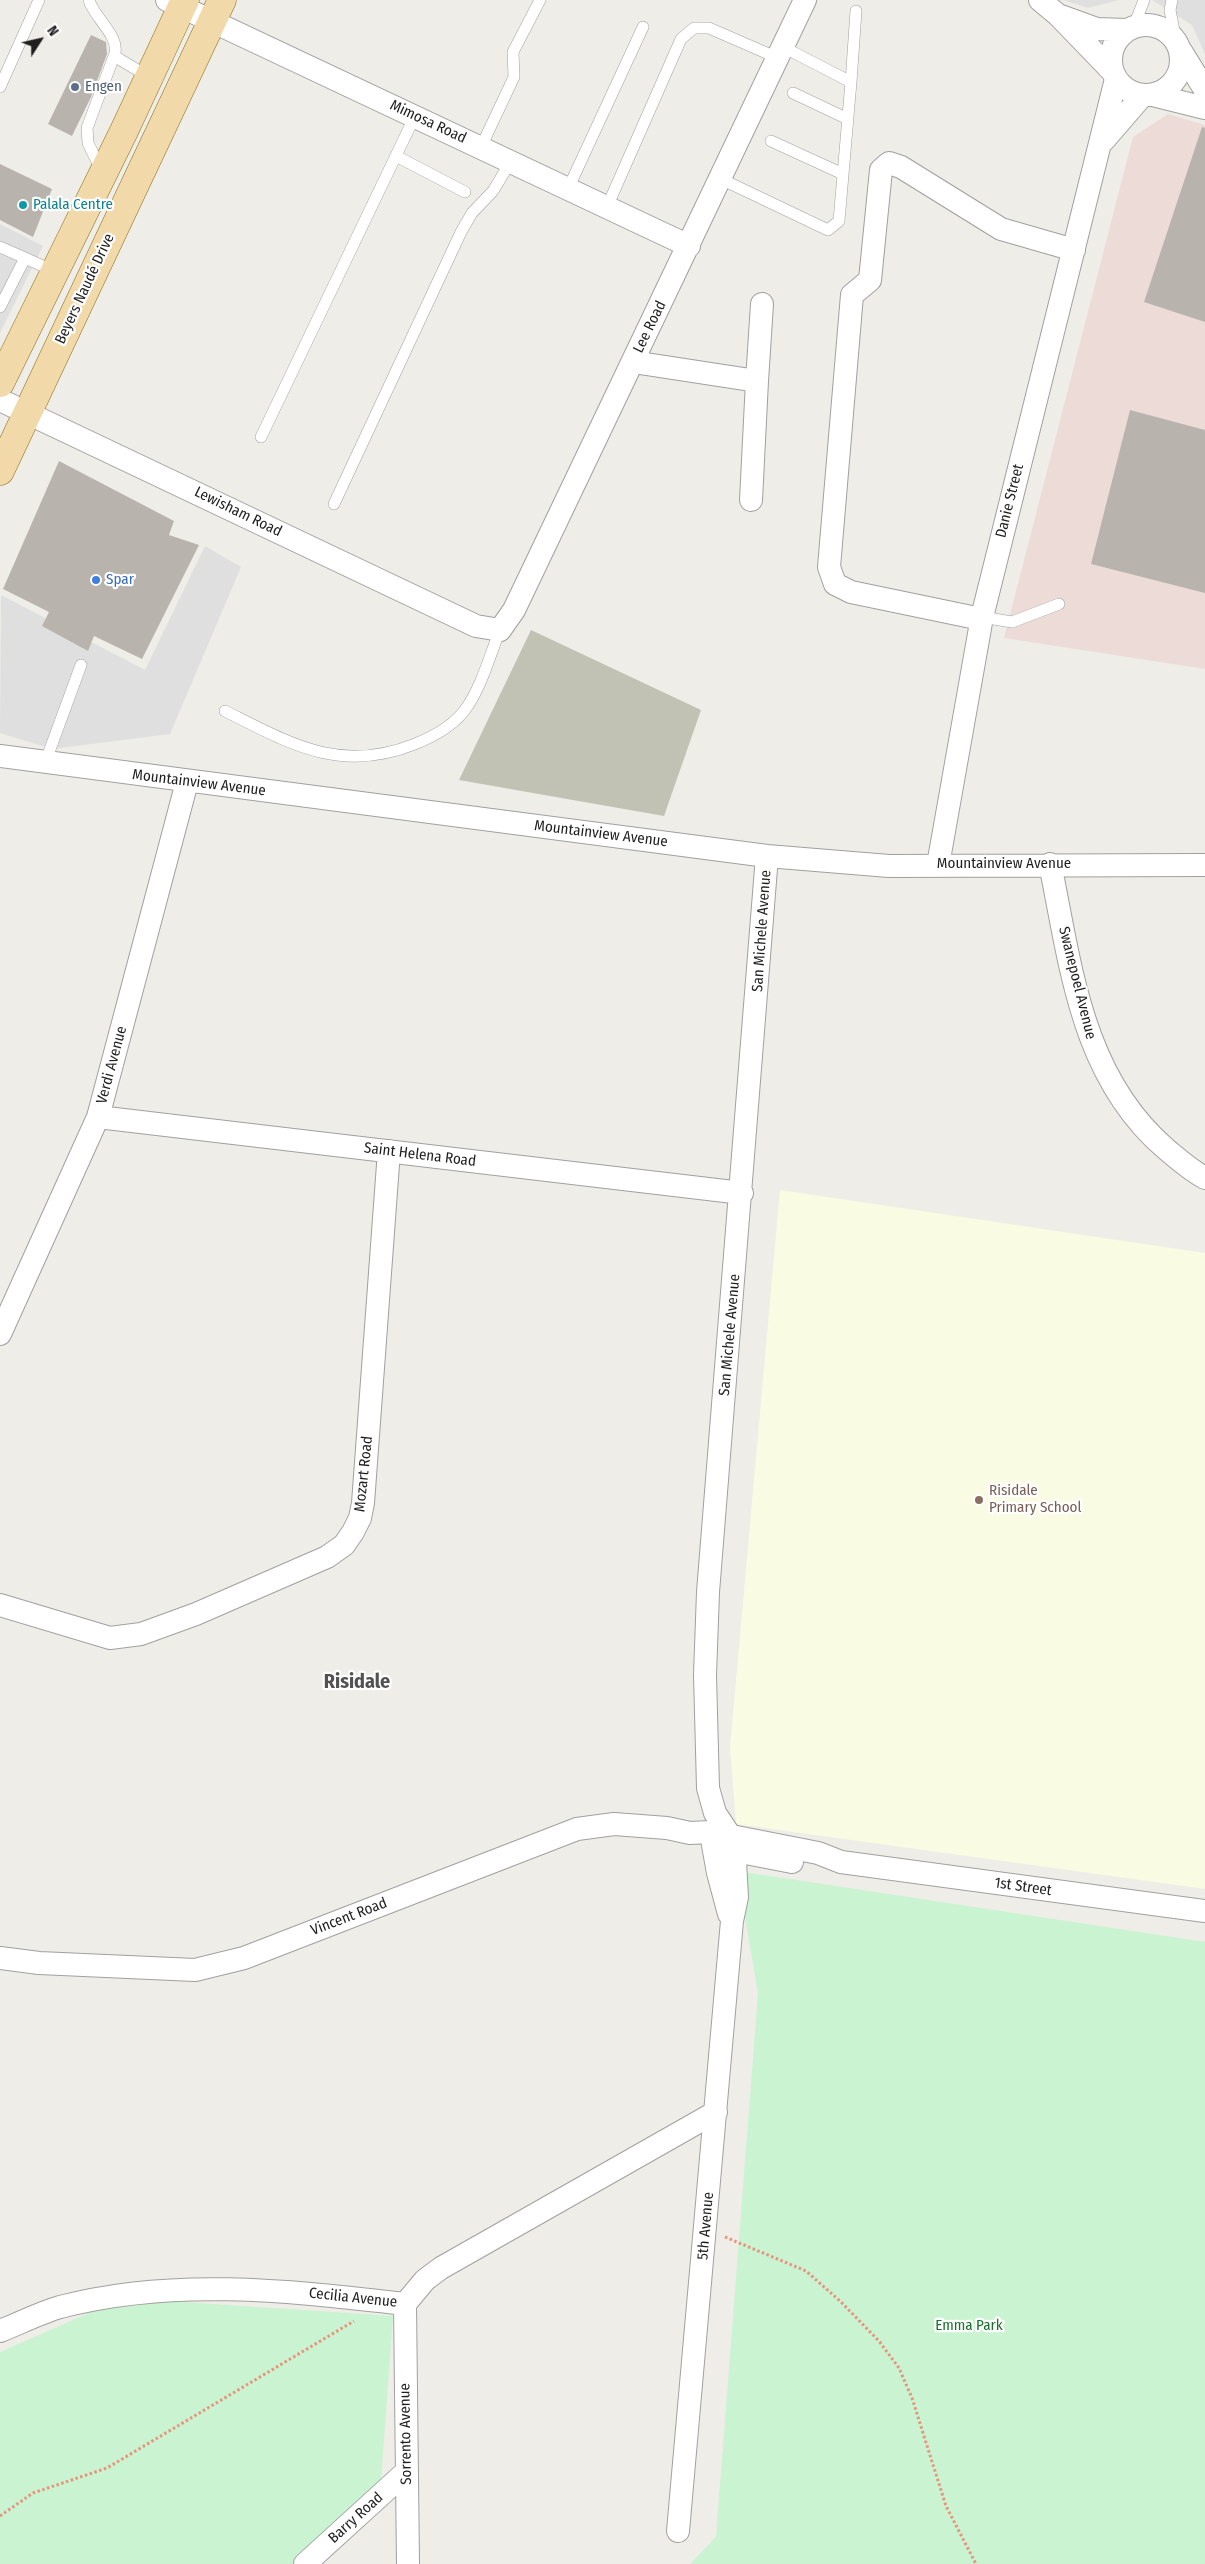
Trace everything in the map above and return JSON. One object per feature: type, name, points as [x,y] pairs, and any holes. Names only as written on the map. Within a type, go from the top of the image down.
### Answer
[{"type":"main road","points":[[0,383],[56,272],[149,77],[178,2]]},
{"type":"main road","name":"Beyers Naudé Drive","points":[[0,470],[217,10]]},
{"type":"street","name":"Lee Road","points":[[500,630],[514,610],[805,0]]},
{"type":"street","points":[[1040,0],[1058,15],[1131,93],[1205,108]]},
{"type":"street","name":"Mimosa Road","points":[[178,2],[217,10],[415,116],[689,246]]},
{"type":"street","points":[[1058,15],[1097,29],[1131,28],[1146,24],[1158,26],[1168,32],[1205,90]]},
{"type":"street","points":[[1115,76],[1111,52],[1116,41],[1131,28]]},
{"type":"street","points":[[1148,95],[1164,91],[1173,84],[1179,74],[1178,46]]},
{"type":"street","name":"Danie Street","points":[[938,864],[982,618],[1102,142],[1115,76]]},
{"type":"street","name":"Danie Street","points":[[1102,142],[1148,95]]},
{"type":"street","points":[[982,618],[851,592],[834,584],[829,567],[852,295],[870,280],[881,170],[889,163],[901,167],[1001,229],[1074,250]]},
{"type":"street","points":[[751,500],[762,304]]},
{"type":"street","points":[[633,362],[757,381]]},
{"type":"street","name":"Lewisham Road","points":[[0,400],[476,626],[500,630]]},
{"type":"street","name":"Mountainview Avenue","points":[[0,756],[187,782],[767,856],[868,865],[1205,865]]},
{"type":"street","name":"Verdi Avenue","points":[[0,1334],[98,1117],[187,782]]},
{"type":"street","name":"San Michele Avenue","points":[[732,1921],[718,1873],[708,1788],[705,1675],[708,1602],[742,1193],[767,856]]},
{"type":"street","name":"Swanepoel Avenue","points":[[1050,864],[1076,990],[1102,1067],[1131,1112],[1155,1139],[1192,1171],[1205,1178]]},
{"type":"street","name":"Saint Helena Road","points":[[98,1117],[742,1193]]},
{"type":"street","name":"Mozart Road","points":[[0,1605],[94,1634],[110,1638],[127,1637],[160,1629],[286,1576],[327,1557],[344,1545],[360,1518],[363,1504],[389,1151]]},
{"type":"street","name":"Vincent Road","points":[[0,1958],[39,1963],[195,1970],[244,1958],[577,1829],[593,1825],[637,1825],[715,1835]]},
{"type":"street","name":"1st Street","points":[[715,1835],[818,1853],[841,1862],[1205,1912]]},
{"type":"street","name":"5th Avenue","points":[[678,2531],[732,1921]]},
{"type":"street","name":"Cecilia Avenue","points":[[0,2331],[58,2308],[128,2294],[168,2290],[232,2288],[292,2292],[405,2304],[425,2280],[441,2268],[716,2112]]},
{"type":"street","name":"Sorrento Avenue","points":[[405,2304],[408,2564]]},
{"type":"street","name":"Barry Road","points":[[306,2564],[407,2471]]},
{"type":"lane","points":[[0,87],[39,0]]},
{"type":"lane","points":[[87,0],[113,41],[116,50],[87,128],[88,144],[103,174]]},
{"type":"lane","points":[[481,147],[514,77],[513,52],[540,0]]},
{"type":"lane","points":[[1131,28],[1144,0]]},
{"type":"lane","points":[[1172,0],[1170,10],[1178,46]]},
{"type":"lane","points":[[721,179],[828,230],[839,221],[852,82],[856,11]]},
{"type":"lane","points":[[568,189],[643,27]]},
{"type":"lane","points":[[608,207],[682,39],[694,28],[709,28],[780,52],[852,82]]},
{"type":"lane","points":[[114,56],[149,77]]},
{"type":"lane","points":[[793,93],[848,119]]},
{"type":"lane","points":[[261,437],[415,116]]},
{"type":"lane","points":[[771,141],[844,174]]},
{"type":"lane","points":[[396,156],[465,192]]},
{"type":"lane","points":[[334,504],[461,232],[472,213],[493,191],[511,162]]},
{"type":"lane","points":[[0,247],[56,272]]},
{"type":"lane","points":[[0,307],[24,258]]},
{"type":"lane","points":[[982,618],[1012,622],[1059,604]]},
{"type":"lane","points":[[225,711],[284,740],[312,751],[343,756],[372,757],[395,752],[425,740],[459,718],[476,690],[500,630]]},
{"type":"lane","points":[[45,763],[81,665]]},
{"type":"path","points":[[706,2229],[806,2271],[840,2301],[879,2342],[899,2368],[912,2398],[946,2506],[976,2564]]},
{"type":"path","points":[[0,2516],[33,2492],[106,2468],[348,2323],[357,2320]]},
{"type":"shaded area","points":[[1063,0],[1119,0],[1088,8]]},
{"type":"shaded area","points":[[1152,0],[1205,0],[1205,54],[1192,25]]},
{"type":"shaded area","points":[[1168,114],[1205,125],[1205,669],[1004,638],[1133,137]]},
{"type":"shaded area","points":[[0,224],[43,246],[0,333]]},
{"type":"shaded area","points":[[205,546],[241,567],[170,734],[52,749],[0,733],[1,595],[145,670]]},
{"type":"shaded area","points":[[531,630],[701,710],[664,816],[459,780]]},
{"type":"shaded area","name":"Risidale Primary School","points":[[780,1190],[1205,1253],[1205,1889],[736,1824],[730,1747]]},
{"type":"green space","name":"Emma Park","points":[[737,1871],[1205,1942],[1205,2564],[690,2564],[716,2537],[758,1993]]},
{"type":"green space","points":[[123,2298],[393,2316],[380,2494],[308,2564],[0,2564],[0,2352]]},
{"type":"building","points":[[91,35],[106,42],[107,54],[91,97],[72,136],[48,124]]},
{"type":"building","points":[[1202,127],[1205,128],[1205,322],[1144,302]]},
{"type":"building","name":"Palala Centre","points":[[0,164],[52,189],[33,237],[0,220]]},
{"type":"building","points":[[1130,410],[1205,430],[1205,593],[1091,564]]},
{"type":"building","points":[[59,461],[174,521],[169,535],[199,545],[142,659],[94,636],[88,651],[42,626],[49,612],[3,589]]},
{"type":"place","name":"Engen","points":[[75,87]]},
{"type":"place","name":"Palala Centre","points":[[23,205]]},
{"type":"place","name":"Spar","points":[[96,580]]},
{"type":"place","name":"Risidale Primary School","points":[[979,1500]]},
{"type":"district","name":"Risidale","points":[[357,1682]]}]
